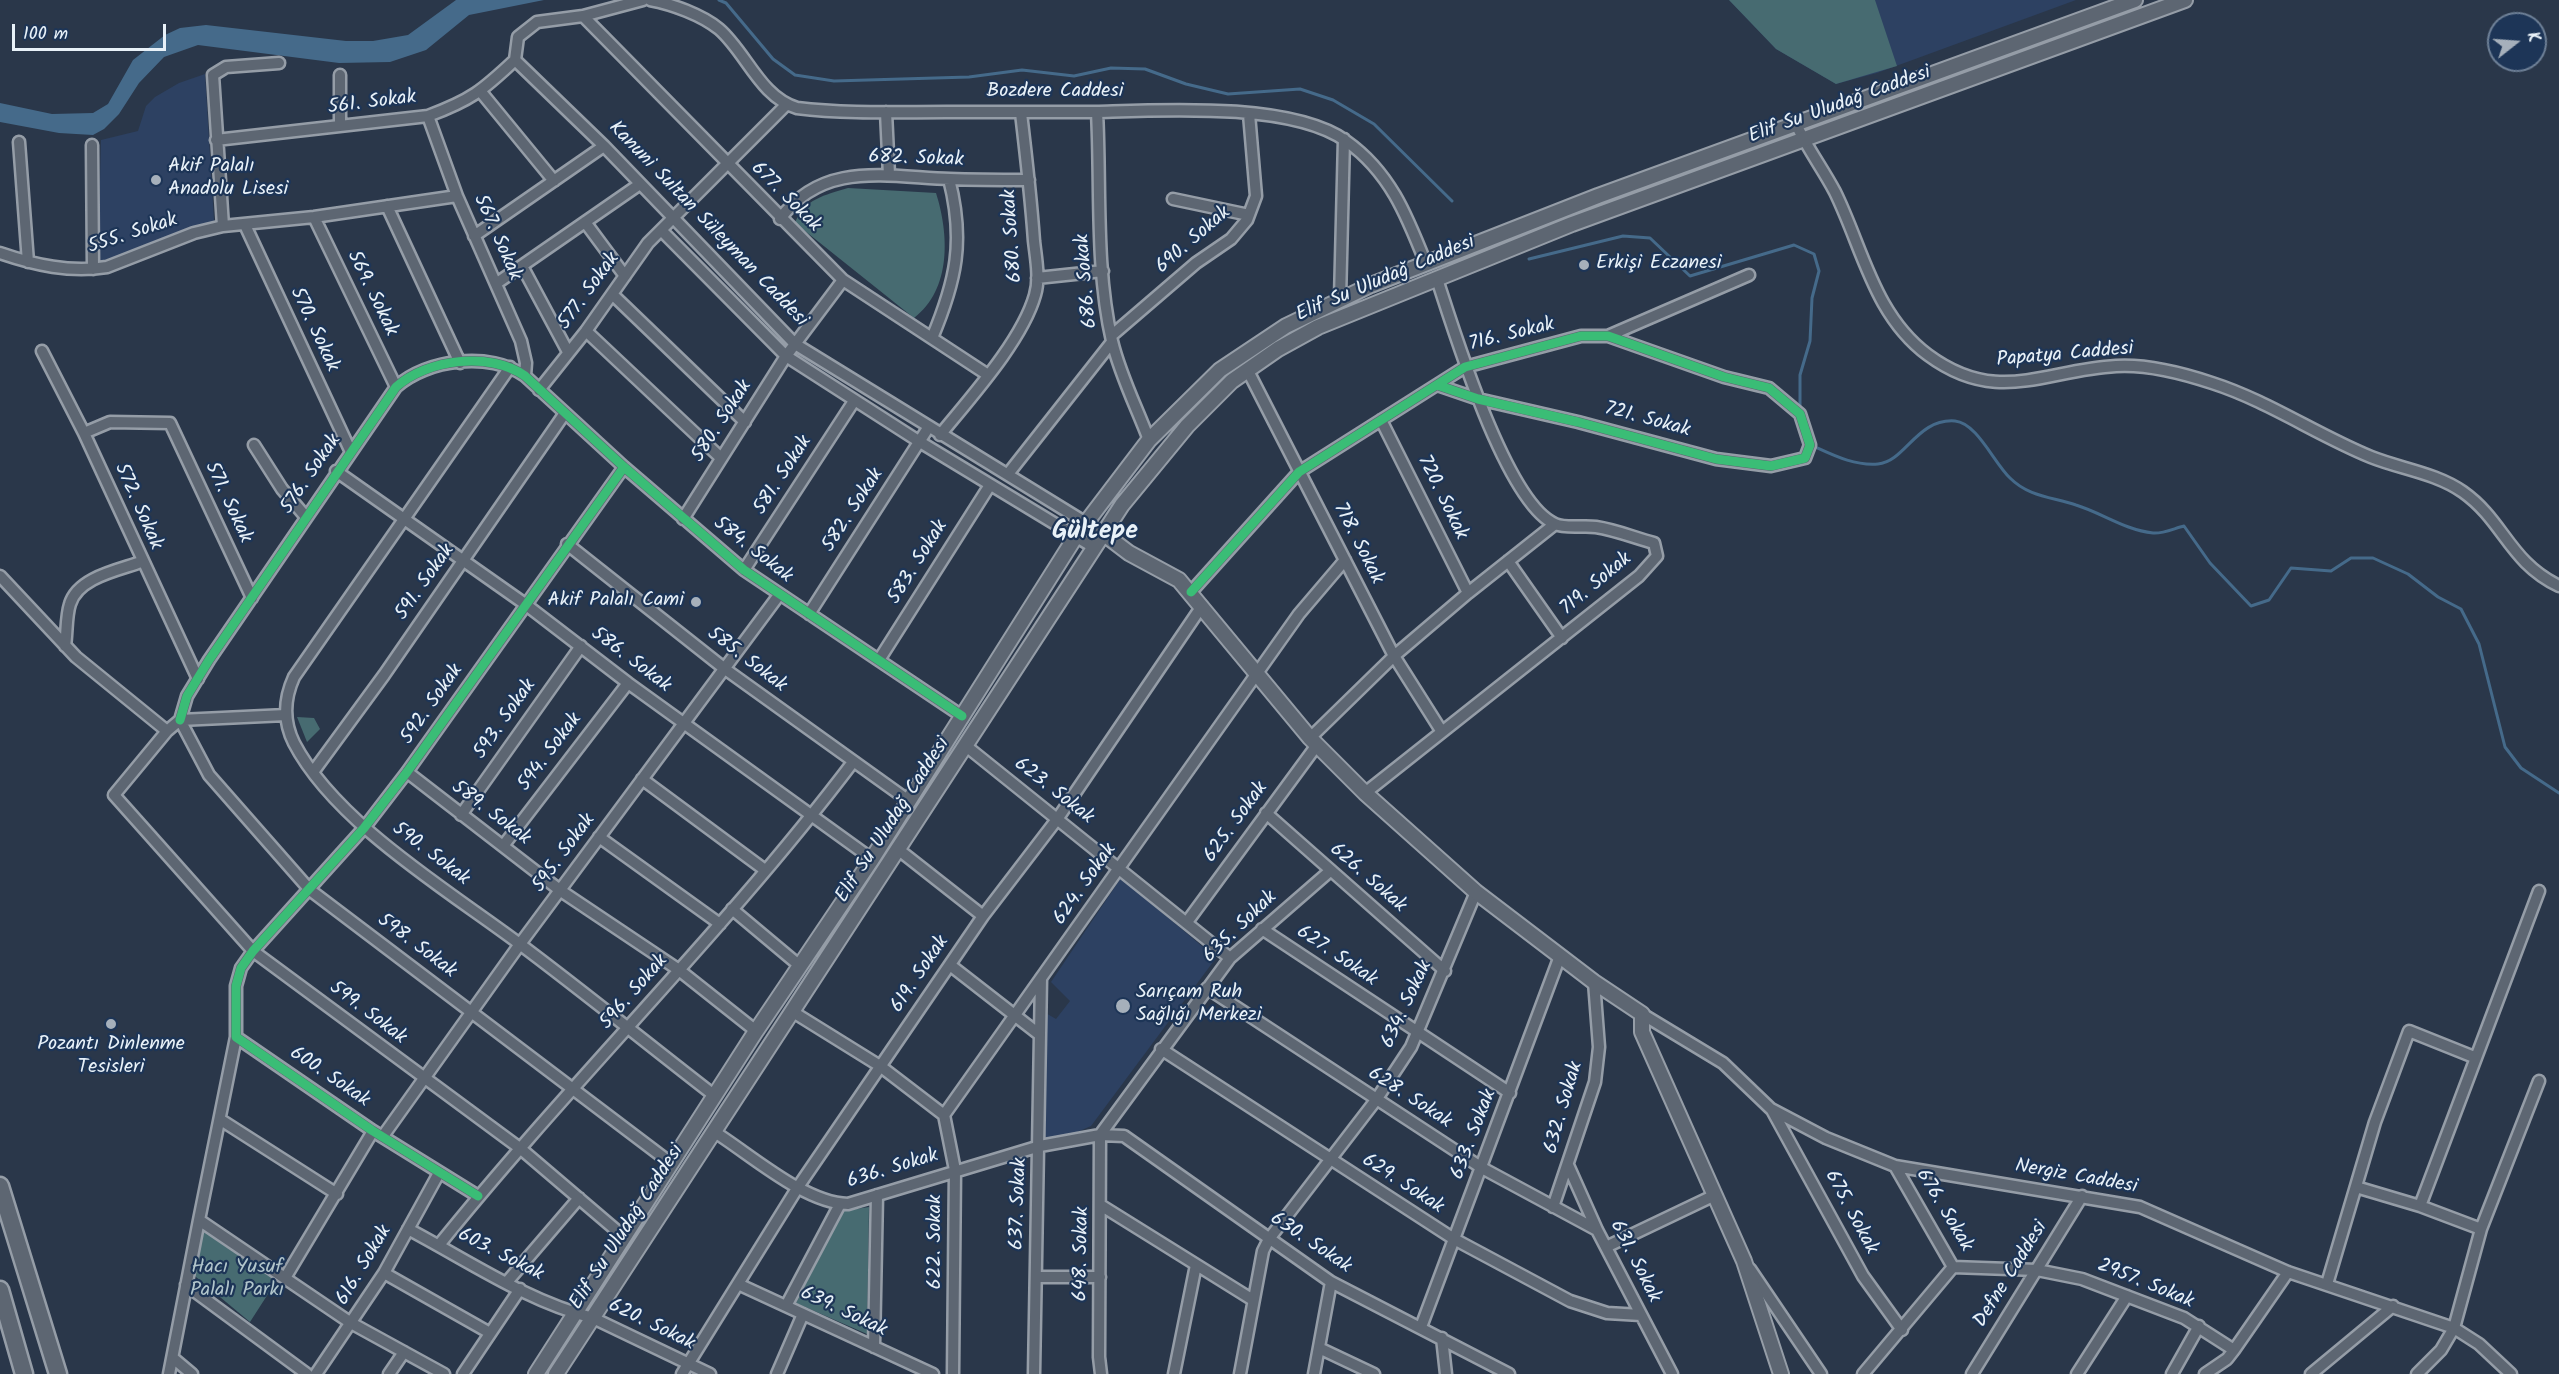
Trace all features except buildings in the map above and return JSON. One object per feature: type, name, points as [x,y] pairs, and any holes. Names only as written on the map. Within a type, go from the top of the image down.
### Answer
[{"type":"highway","points":[[0,1186],[58,1374]]},
{"type":"highway","points":[[0,1290],[24,1374]]},
{"type":"main road","name":"Elif Su Uludağ Caddesi","points":[[536,1374],[756,1031],[872,859],[1076,536],[1149,440],[1196,392],[1236,357],[1286,326],[1340,299],[1426,264],[1598,196],[2135,0]]},
{"type":"main road","name":"Elif Su Uludağ Caddesi","points":[[556,1374],[1122,505],[1187,426],[1218,393],[1247,369],[1318,327],[1572,224],[2185,0]]},
{"type":"main road","name":"Kanuni Sultan Süleyman Caddesi","points":[[1104,534],[1129,553]]},
{"type":"main road","points":[[1095,548],[1129,553],[1171,575],[1191,592],[1257,676],[1314,742],[1365,793],[1476,892],[1594,982],[1642,1014],[1642,1032],[1744,1261],[1780,1374]]},
{"type":"street","points":[[515,60],[518,37],[527,27],[537,22],[583,16],[643,0]]},
{"type":"street","points":[[650,0],[699,18],[720,30],[759,79],[786,105]]},
{"type":"street","name":"677. Sokak","points":[[583,16],[780,219],[843,280],[987,375]]},
{"type":"street","name":"561. Sokak","points":[[216,140],[428,116],[457,105],[481,92],[515,60]]},
{"type":"street","name":"Kanuni Sultan Süleyman Caddesi","points":[[515,60],[604,146],[795,344],[928,428],[1008,474],[1104,534]]},
{"type":"street","points":[[223,226],[212,80],[215,72],[226,67],[279,63]]},
{"type":"street","points":[[339,75],[340,126]]},
{"type":"street","points":[[481,92],[554,181]]},
{"type":"street","name":"Bozdere Caddesi","points":[[786,105],[812,110],[886,112],[1021,113],[1175,110],[1249,114],[1310,125],[1344,139],[1368,158],[1386,178],[1402,205],[1426,264]]},
{"type":"street","name":"577. Sokak","points":[[539,390],[661,230],[786,105]]},
{"type":"street","name":"686. Sokak","points":[[1097,111],[1103,271],[1112,339],[1149,440]]},
{"type":"street","points":[[886,112],[889,175]]},
{"type":"street","name":"680. Sokak","points":[[940,435],[987,375],[1028,313],[1037,278],[1021,113]]},
{"type":"street","name":"690. Sokak","points":[[1008,474],[1112,339],[1196,263],[1231,239],[1249,216],[1256,196],[1249,114]]},
{"type":"street","name":"567. Sokak","points":[[428,116],[457,196],[521,341],[526,363],[525,376]]},
{"type":"street","name":"Papatya Caddesi","points":[[1796,124],[1803,140],[1835,192],[1866,272],[1884,304],[1916,345],[1950,369],[1968,377],[2012,384],[2116,366],[2135,366],[2212,383],[2269,406],[2370,456],[2445,482],[2460,490],[2490,517],[2513,552],[2528,567],[2559,586]]},
{"type":"street","points":[[1340,299],[1344,139]]},
{"type":"street","points":[[19,142],[28,262]]},
{"type":"street","points":[[92,145],[93,269]]},
{"type":"street","points":[[474,236],[604,146]]},
{"type":"street","name":"682. Sokak","points":[[780,219],[791,204],[815,187],[852,176],[889,175],[949,179],[1029,180]]},
{"type":"street","points":[[932,338],[949,296],[957,256],[957,216],[949,179]]},
{"type":"street","points":[[497,283],[640,184]]},
{"type":"street","name":"555. Sokak","points":[[0,253],[47,266],[93,269],[107,267],[194,234],[223,226],[314,217],[457,196]]},
{"type":"street","points":[[1173,199],[1249,216]]},
{"type":"street","points":[[387,206],[460,363]]},
{"type":"street","name":"569. Sokak","points":[[314,217],[396,387]]},
{"type":"street","points":[[585,222],[625,276]]},
{"type":"street","name":"570. Sokak","points":[[245,225],[350,450]]},
{"type":"street","points":[[661,230],[786,356],[854,401],[1095,548]]},
{"type":"street","points":[[522,266],[568,352]]},
{"type":"street","points":[[1037,278],[1103,271]]},
{"type":"street","points":[[1608,336],[1749,275]]},
{"type":"street","points":[[1437,279],[1465,367],[1478,399],[1526,499],[1555,525]]},
{"type":"street","name":"580. Sokak","points":[[683,519],[786,356],[843,280]]},
{"type":"street","points":[[612,294],[745,422]]},
{"type":"street","points":[[586,331],[721,458]]},
{"type":"street","name":"716. Sokak","points":[[1191,592],[1299,472],[1465,367],[1581,336],[1608,336],[1724,377],[1769,388],[1800,414]]},
{"type":"street","name":"572. Sokak","points":[[42,351],[84,433],[141,562],[198,679]]},
{"type":"street","name":"576. Sokak","points":[[180,720],[182,708],[198,679],[350,450],[396,387],[416,372],[460,363],[482,362],[510,367],[525,376],[539,390]]},
{"type":"street","name":"590. Sokak","points":[[510,367],[294,677],[286,699],[286,715],[295,744],[314,772],[364,828],[715,1096]]},
{"type":"street","name":"718. Sokak","points":[[1247,369],[1394,656],[1442,732]]},
{"type":"street","name":"721. Sokak","points":[[1437,385],[1478,399],[1578,422],[1716,459],[1771,466],[1805,458],[1810,445],[1800,414]]},
{"type":"street","name":"584. Sokak","points":[[539,390],[683,519],[744,570],[962,716]]},
{"type":"street","name":"581. Sokak","points":[[744,570],[854,401]]},
{"type":"street","name":"591. Sokak","points":[[314,772],[565,413]]},
{"type":"street","name":"720. Sokak","points":[[1382,420],[1468,593]]},
{"type":"street","name":"571. Sokak","points":[[84,433],[110,422],[170,423],[252,598]]},
{"type":"street","name":"582. Sokak","points":[[809,614],[928,428]]},
{"type":"street","points":[[254,445],[282,489],[306,517]]},
{"type":"street","name":"592. Sokak","points":[[253,951],[364,828],[407,772],[567,544],[624,467]]},
{"type":"street","name":"586. Sokak","points":[[336,471],[525,604],[628,683],[872,859]]},
{"type":"street","name":"583. Sokak","points":[[879,660],[990,485]]},
{"type":"street","name":"625. Sokak","points":[[1187,922],[1314,742],[1394,656],[1468,593],[1555,525]]},
{"type":"street","name":"719. Sokak","points":[[1365,793],[1639,576],[1657,556],[1654,543],[1594,527],[1555,525]]},
{"type":"street","name":"585. Sokak","points":[[567,544],[725,669],[909,801]]},
{"type":"street","name":"624. Sokak","points":[[944,1115],[1299,614],[1345,560]]},
{"type":"street","points":[[1508,561],[1562,638]]},
{"type":"street","points":[[65,646],[70,602],[80,588],[94,579],[141,562]]},
{"type":"street","points":[[0,576],[65,646],[167,731],[180,720],[286,715]]},
{"type":"street","name":"595. Sokak","points":[[285,1278],[337,1194],[378,1134],[425,1080],[520,945],[779,595]]},
{"type":"street","name":"619. Sokak","points":[[686,1369],[798,1187],[983,916],[1058,818],[1202,606]]},
{"type":"street","name":"593. Sokak","points":[[460,815],[581,646]]},
{"type":"street","name":"594. Sokak","points":[[503,846],[628,683]]},
{"type":"street","name":"598. Sokak","points":[[180,720],[209,775],[310,890],[672,1164]]},
{"type":"street","name":"599. Sokak","points":[[167,731],[114,795],[253,951],[521,1149],[624,1236]]},
{"type":"street","name":"623. Sokak","points":[[966,746],[1230,958]]},
{"type":"street","name":"596. Sokak","points":[[439,1245],[478,1196],[720,924],[813,815],[853,762]]},
{"type":"street","name":"589. Sokak","points":[[407,772],[561,891],[679,970],[756,1031]]},
{"type":"street","points":[[642,779],[765,870]]},
{"type":"street","name":"626. Sokak","points":[[1266,813],[1445,971]]},
{"type":"street","points":[[599,837],[720,924]]},
{"type":"street","points":[[899,850],[983,916]]},
{"type":"street","name":"635. Sokak","points":[[1100,1135],[1230,958],[1330,871]]},
{"type":"street","points":[[2420,1206],[2474,1057],[2539,891]]},
{"type":"street","name":"634. Sokak","points":[[1240,1374],[1258,1267],[1269,1239],[1377,1100],[1419,1034],[1476,892]]},
{"type":"street","points":[[732,909],[800,966]]},
{"type":"street","name":"627. Sokak","points":[[1262,929],[1510,1093]]},
{"type":"street","points":[[169,1374],[237,1037],[238,976],[253,951]]},
{"type":"street","name":"633. Sokak","points":[[1421,1327],[1560,956]]},
{"type":"street","points":[[950,965],[1040,1035]]},
{"type":"street","name":"637. Sokak","points":[[1034,1374],[1040,1146],[1041,978]]},
{"type":"street","name":"632. Sokak","points":[[1553,1207],[1595,1082],[1599,1047],[1594,982]]},
{"type":"street","name":"628. Sokak","points":[[1207,988],[1482,1168],[1597,1230]]},
{"type":"street","points":[[793,1012],[880,1066],[944,1115]]},
{"type":"street","name":"Nergiz Caddesi","points":[[1642,1014],[1723,1063],[1772,1109],[1826,1138],[1895,1166],[2125,1203],[2158,1214],[2288,1272],[2454,1328],[2479,1344],[2511,1374]]},
{"type":"street","points":[[2327,1284],[2375,1122],[2409,1031],[2474,1057]]},
{"type":"street","name":"600. Sokak","points":[[237,1037],[378,1134],[478,1196]]},
{"type":"street","name":"629. Sokak","points":[[1161,1049],[1330,1161],[1454,1239],[1570,1301],[1607,1313],[1641,1315]]},
{"type":"street","points":[[2417,1374],[2441,1350],[2454,1328],[2481,1229],[2540,1081]]},
{"type":"street","name":"675. Sokak","points":[[1772,1109],[1863,1276],[1902,1330]]},
{"type":"street","name":"622. Sokak","points":[[944,1115],[955,1170],[953,1374]]},
{"type":"street","points":[[221,1120],[337,1194]]},
{"type":"street","name":"636. Sokak","points":[[713,1131],[816,1198],[840,1204],[854,1203],[955,1170],[1040,1146],[1100,1135]]},
{"type":"street","name":"648. Sokak","points":[[1100,1135],[1101,1374]]},
{"type":"street","name":"630. Sokak","points":[[1100,1135],[1124,1136],[1331,1282],[1509,1374]]},
{"type":"street","name":"631. Sokak","points":[[1568,1165],[1597,1230],[1672,1374]]},
{"type":"street","name":"676. Sokak","points":[[1895,1166],[1953,1267],[2037,1270]]},
{"type":"street","name":"616. Sokak","points":[[316,1374],[384,1273],[439,1173]]},
{"type":"street","points":[[2356,1187],[2420,1206],[2481,1229]]},
{"type":"street","points":[[874,1347],[877,1195]]},
{"type":"street","points":[[1606,1247],[1715,1195]]},
{"type":"street","name":"Defne Caddesi","points":[[1972,1374],[2082,1196]]},
{"type":"street","points":[[507,1282],[579,1198]]},
{"type":"street","points":[[786,1306],[840,1204]]},
{"type":"street","points":[[1102,1206],[1253,1300]]},
{"type":"street","points":[[199,1220],[351,1323],[444,1374]]},
{"type":"street","name":"603. Sokak","points":[[408,1229],[520,1289],[576,1314]]},
{"type":"street","points":[[1744,1261],[1821,1374]]},
{"type":"street","points":[[1174,1374],[1196,1264]]},
{"type":"street","points":[[1863,1374],[1953,1267]]},
{"type":"street","name":"2957. Sokak","points":[[2037,1270],[2082,1279],[2127,1296],[2199,1326],[2234,1350]]},
{"type":"street","points":[[2205,1374],[2219,1371],[2288,1272]]},
{"type":"street","points":[[384,1273],[490,1333]]},
{"type":"street","points":[[1036,1277],[1100,1277]]},
{"type":"street","points":[[1314,1374],[1331,1282]]},
{"type":"street","name":"639. Sokak","points":[[738,1284],[933,1374]]},
{"type":"street","points":[[186,1285],[306,1374]]},
{"type":"street","points":[[463,1374],[520,1289]]},
{"type":"street","points":[[2078,1374],[2127,1296]]},
{"type":"street","points":[[2311,1374],[2392,1306]]},
{"type":"street","name":"620. Sokak","points":[[576,1314],[593,1318],[686,1369],[710,1374]]},
{"type":"street","points":[[777,1374],[803,1314]]},
{"type":"street","points":[[2172,1374],[2199,1326]]},
{"type":"street","points":[[1442,1338],[1446,1374]]},
{"type":"street","points":[[1319,1348],[1374,1374]]},
{"type":"street","points":[[389,1374],[404,1352]]},
{"type":"street","points":[[173,1358],[192,1374]]},
{"type":"shaded area","points":[[456,0],[544,0],[469,15],[426,50],[390,62],[339,63],[198,45],[164,57],[139,83],[119,114],[104,129],[93,135],[59,133],[0,122],[0,103],[52,114],[93,113],[108,104],[133,60],[165,35],[180,28],[206,25],[346,41],[373,41],[408,35]]},
{"type":"shaded area","points":[[1729,0],[2076,0],[1877,73],[1836,84],[1776,49]]},
{"type":"shaded area","name":"Akif Palalı Anadolu Lisesi","points":[[205,74],[214,221],[98,263],[101,140],[138,131],[146,106],[155,97],[179,83]]},
{"type":"shaded area","name":"Sarıçam Ruh Sağlığı Merkezi","points":[[1121,878],[1216,958],[1091,1126],[1075,1133],[1044,1138],[1044,1012],[1056,1019],[1070,1001],[1051,982]]},
{"type":"green space","points":[[1729,0],[1875,0],[1897,66],[1836,84],[1776,49]]},
{"type":"green space","points":[[848,188],[936,193],[943,226],[944,260],[935,292],[914,318],[795,223],[804,208],[816,199]]},
{"type":"green space","points":[[297,717],[314,718],[320,729],[307,742]]},
{"type":"green space","points":[[869,1207],[867,1334],[796,1303],[842,1211]]},
{"type":"green space","name":"Hacı Yusuf Palalı Parkı","points":[[205,1232],[277,1280],[250,1322],[190,1272],[201,1234]]},
{"type":"waterway","points":[[719,0],[726,3],[773,59],[795,75],[834,81],[969,77],[1022,70],[1074,76],[1111,68],[1145,69],[1186,84],[1228,94],[1300,89],[1333,100],[1374,124],[1452,201]]},
{"type":"waterway","points":[[1529,259],[1623,236],[1650,238],[1690,276],[1794,245],[1814,254],[1819,271],[1812,298],[1810,341],[1800,375],[1800,410]]},
{"type":"waterway","points":[[1813,446],[1852,462],[1878,464],[1896,456],[1931,426],[1942,422],[1963,423],[1978,436],[2010,478],[2025,489],[2041,496],[2086,508],[2123,525],[2143,531],[2161,533],[2184,526],[2210,563],[2251,606],[2269,600],[2291,568],[2331,571],[2351,558],[2373,558],[2408,574],[2438,597],[2461,609],[2479,644],[2505,747],[2521,768],[2559,793]]},
{"type":"cycle path","points":[[1191,592],[1299,472],[1465,367],[1581,336],[1608,336],[1724,377],[1769,388],[1800,414],[1810,445],[1805,458],[1771,466],[1716,459],[1578,422],[1478,399],[1437,385]]},
{"type":"cycle path","points":[[180,720],[187,696],[209,660],[396,387],[409,377],[424,370],[441,365],[477,361],[511,368],[525,376],[624,467],[744,570],[962,716]]},
{"type":"cycle path","points":[[478,1196],[373,1131],[236,1037],[236,986],[241,968],[253,951],[364,828],[407,772],[624,467]]},
{"type":"place","name":"Akif Palalı Anadolu Lisesi","points":[[156,180]]},
{"type":"place","name":"Erkişi Eczanesi","points":[[1584,265]]},
{"type":"place","name":"Akif Palalı Cami","points":[[696,602]]},
{"type":"place","name":"Sarıçam Ruh Sağlığı Merkezi","points":[[1123,1006]]},
{"type":"place","name":"Pozantı Dinlenme Tesisleri","points":[[111,1024]]},
{"type":"district","name":"Gültepe","points":[[1095,534]]}]
